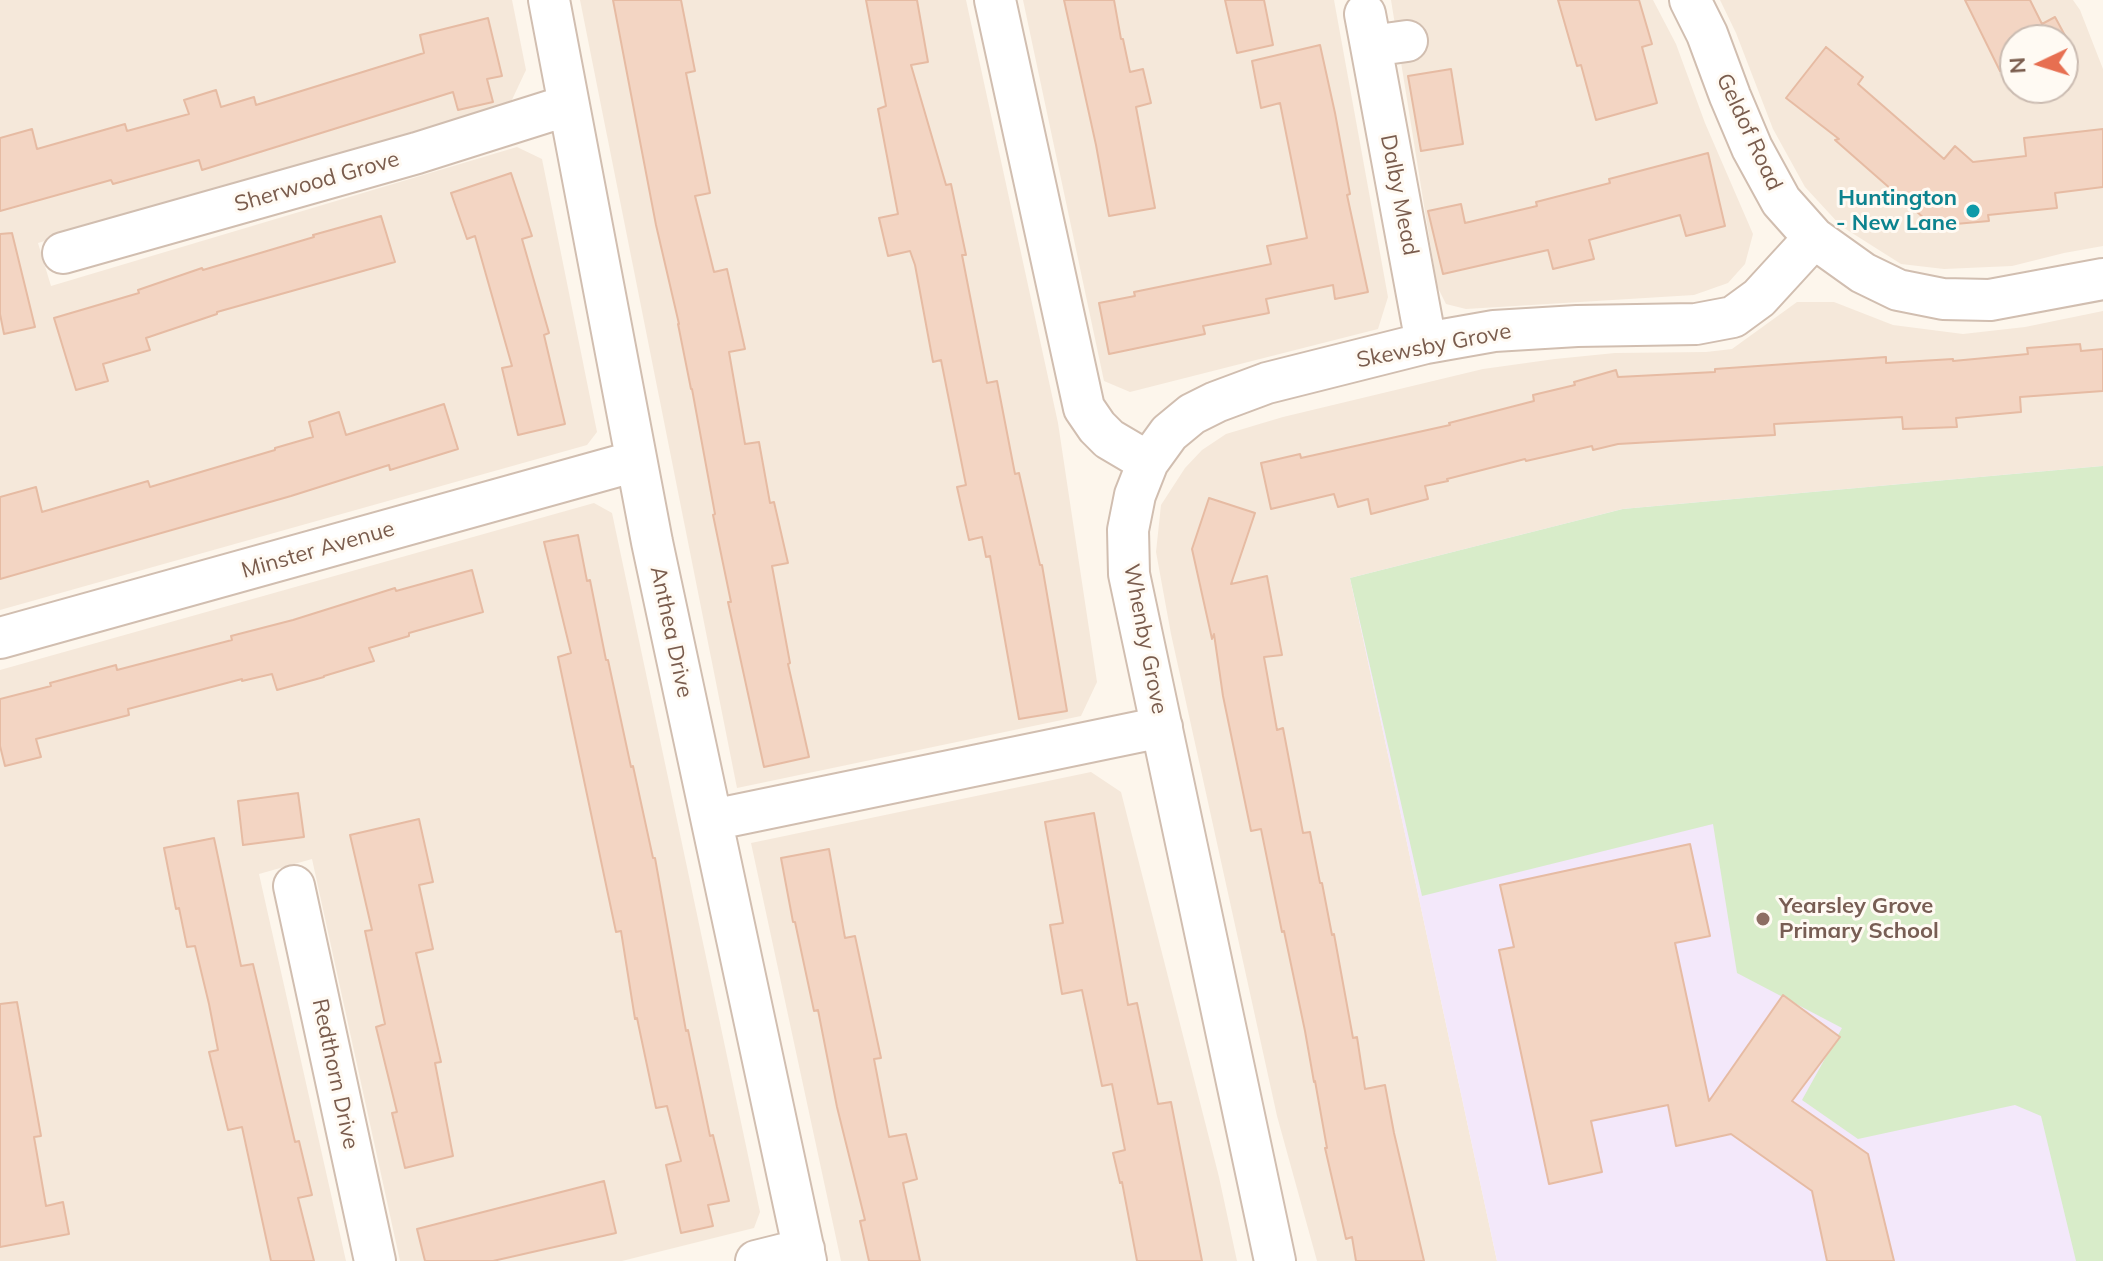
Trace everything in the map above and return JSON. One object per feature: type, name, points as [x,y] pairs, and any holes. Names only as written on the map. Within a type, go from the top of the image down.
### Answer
[{"type":"street","name":"Anthea Drive","points":[[549,0],[636,461],[805,1255]]},
{"type":"street","points":[[995,0],[1084,408],[1109,439],[1148,462]]},
{"type":"street","name":"Geldof Road","points":[[1690,0],[1707,34],[1752,148],[1781,201],[1814,238],[1863,273],[1898,290],[1943,299],[1990,300],[2103,279]]},
{"type":"street","name":"Dalby Mead","points":[[1381,33],[1426,343]]},
{"type":"street","name":"Sherwood Grove","points":[[63,255],[417,153],[569,105]]},
{"type":"street","name":"Skewsby Grove","points":[[1148,462],[1169,433],[1192,414],[1216,402],[1267,383],[1426,343],[1494,331],[1696,324],[1733,317],[1759,298],[1814,238]]},
{"type":"street","name":"Minster Avenue","points":[[0,638],[636,461]]},
{"type":"street","name":"Whenby Grove","points":[[1148,462],[1135,495],[1128,530],[1129,574],[1275,1261]]},
{"type":"street","points":[[712,820],[1162,727]]},
{"type":"street","name":"Redthorn Drive","points":[[294,886],[375,1261]]},
{"type":"street","points":[[756,1261],[805,1255]]},
{"type":"shaded area","points":[[0,0],[512,0],[526,70],[510,104],[38,243],[51,286],[517,147],[542,159],[597,432],[587,445],[0,610]]},
{"type":"shaded area","points":[[580,0],[966,0],[1058,423],[1097,682],[1081,716],[737,788]]},
{"type":"shaded area","points":[[1023,0],[1334,0],[1388,297],[1378,329],[1130,392],[1104,381]]},
{"type":"shaded area","points":[[1391,0],[1653,0],[1676,44],[1705,123],[1753,234],[1745,264],[1728,283],[1694,295],[1466,309],[1446,304],[1437,286]]},
{"type":"shaded area","points":[[1720,0],[2073,0],[2080,10],[2103,69],[2103,246],[2012,266],[1944,269],[1901,264],[1841,226],[1805,187],[1773,129]]},
{"type":"shaded area","points":[[1797,302],[1834,302],[1893,325],[1963,334],[2025,327],[2103,311],[2103,466],[1623,509],[1350,578],[1497,1261],[1317,1261],[1277,1116],[1171,634],[1156,552],[1161,505],[1185,468],[1202,450],[1226,434],[1283,417],[1483,369],[1615,353],[1732,349]]},
{"type":"shaded area","name":"Yearsley Grove Primary School","points":[[2103,466],[2103,1261],[1497,1261],[1350,578],[1623,509]]},
{"type":"shaded area","points":[[594,503],[612,513],[760,1212],[754,1228],[622,1261],[400,1261],[312,859],[259,874],[346,1261],[0,1261],[0,670]]},
{"type":"shaded area","points":[[1091,772],[1121,792],[1219,1177],[1237,1261],[841,1261],[751,843]]},
{"type":"green space","name":"Yearsley Grove Primary School","points":[[2103,466],[2103,1261],[2076,1261],[2041,1116],[2015,1105],[1858,1139],[1802,1100],[1842,1028],[1737,973],[1713,824],[1422,896],[1350,578],[1623,509]]},
{"type":"building","points":[[613,0],[681,0],[695,71],[686,73],[710,193],[695,196],[714,272],[727,269],[745,349],[729,352],[745,444],[759,442],[770,503],[774,502],[788,563],[772,566],[788,664],[809,757],[764,767],[728,602],[731,602],[692,389],[656,225]]},
{"type":"building","points":[[866,0],[917,0],[928,62],[911,65],[946,185],[951,184],[987,383],[997,381],[1015,474],[1019,473],[1042,565],[1067,711],[1019,719],[990,556],[986,557],[982,537],[969,540],[957,487],[966,485],[941,360],[933,362],[915,265],[910,251],[888,256],[879,218],[898,214],[878,109],[886,106]]},
{"type":"building","points":[[1064,0],[1114,0],[1130,72],[1143,69],[1151,103],[1136,107],[1155,208],[1109,216]]},
{"type":"building","points":[[1225,0],[1264,0],[1273,45],[1237,53]]},
{"type":"building","points":[[1558,0],[1639,0],[1652,44],[1642,47],[1657,103],[1596,120]]},
{"type":"building","points":[[1965,0],[2030,0],[2042,24],[1999,24],[1999,69]]},
{"type":"building","points":[[2055,17],[2059,24],[2042,24]]},
{"type":"building","points":[[488,18],[502,76],[487,79],[493,102],[458,110],[453,92],[202,170],[199,160],[113,184],[111,180],[0,211],[0,138],[32,129],[37,149],[125,124],[127,131],[189,114],[184,100],[216,90],[221,107],[254,97],[256,105],[424,53],[420,35]]},
{"type":"building","points":[[1320,45],[1368,292],[1335,299],[1333,285],[1266,299],[1269,313],[1203,326],[1205,334],[1109,354],[1099,303],[1135,296],[1134,292],[1271,264],[1267,246],[1307,238],[1280,103],[1261,108],[1252,61]]},
{"type":"building","points":[[1826,47],[1863,77],[1858,84],[1944,159],[1955,146],[1973,162],[2026,156],[2024,138],[2103,129],[2103,187],[2055,193],[2057,208],[1988,215],[1989,221],[1933,226],[1835,140],[1839,139],[1786,98]]},
{"type":"building","points":[[1451,69],[1463,144],[1421,151],[1408,76]]},
{"type":"building","points":[[1708,153],[1725,226],[1686,236],[1680,215],[1589,240],[1594,259],[1553,269],[1548,250],[1443,274],[1428,211],[1461,204],[1465,223],[1537,206],[1536,202],[1610,183],[1609,179]]},
{"type":"building","points":[[511,173],[532,236],[522,239],[549,333],[544,335],[565,424],[518,435],[502,368],[512,366],[475,236],[467,239],[451,193]]},
{"type":"building","points":[[381,216],[395,262],[217,312],[146,338],[150,350],[103,364],[108,381],[76,390],[54,318],[139,293],[138,290],[202,268]]},
{"type":"building","points":[[12,233],[35,327],[4,334],[0,314],[0,234]]},
{"type":"building","points":[[2080,344],[2081,351],[2103,349],[2103,391],[2020,397],[2021,412],[1956,418],[1957,427],[1903,429],[1902,417],[1774,424],[1775,435],[1618,444],[1593,450],[1592,446],[1447,479],[1425,486],[1428,499],[1371,514],[1368,499],[1338,507],[1334,494],[1271,509],[1261,463],[1300,454],[1301,458],[1450,425],[1534,401],[1533,395],[1575,385],[1574,382],[1616,370],[1618,377],[1886,357],[1886,363],[1953,361],[2028,354],[2027,348]]},
{"type":"building","points":[[444,404],[458,449],[390,470],[389,465],[0,579],[0,497],[36,487],[42,512],[148,481],[150,487],[275,450],[313,437],[309,422],[339,412],[346,435]]},
{"type":"building","points":[[1209,498],[1255,513],[1231,584],[1267,576],[1282,655],[1264,657],[1277,730],[1283,728],[1303,833],[1310,832],[1334,934],[1353,1038],[1357,1037],[1365,1089],[1385,1085],[1424,1261],[1356,1261],[1352,1237],[1346,1239],[1325,1148],[1315,1081],[1284,931],[1261,829],[1251,831],[1223,696],[1214,634],[1212,639],[1192,549]]},
{"type":"building","points":[[578,535],[655,858],[686,1031],[710,1136],[713,1135],[729,1201],[708,1205],[713,1226],[681,1233],[666,1165],[681,1161],[667,1106],[656,1108],[635,1019],[621,931],[616,932],[558,657],[571,653],[544,542]]},
{"type":"building","points":[[472,570],[483,612],[369,648],[374,661],[277,690],[272,674],[128,709],[129,715],[36,739],[41,757],[5,766],[0,746],[0,699],[116,665],[117,670],[232,640],[231,636],[395,588],[396,591]]},
{"type":"building","points":[[298,793],[304,837],[243,845],[238,801]]},
{"type":"building","points":[[1094,813],[1128,1005],[1137,1003],[1158,1104],[1171,1102],[1202,1261],[1137,1261],[1122,1182],[1113,1153],[1125,1150],[1112,1084],[1102,1086],[1082,990],[1062,994],[1050,925],[1063,923],[1045,822]]},
{"type":"building","points":[[419,819],[433,882],[419,885],[433,949],[416,953],[441,1062],[435,1063],[453,1156],[405,1168],[392,1113],[397,1112],[376,1027],[385,1024],[365,931],[372,930],[350,835]]},
{"type":"building","points":[[214,838],[241,966],[253,964],[295,1142],[299,1141],[312,1195],[298,1198],[314,1261],[271,1261],[242,1127],[228,1130],[209,1052],[218,1050],[209,1004],[195,946],[187,947],[179,908],[176,909],[164,848]]},
{"type":"building","points":[[1690,844],[1710,936],[1675,943],[1709,1101],[1783,995],[1840,1037],[1792,1101],[1868,1154],[1894,1261],[1827,1261],[1812,1191],[1731,1134],[1676,1146],[1668,1105],[1591,1121],[1602,1172],[1549,1184],[1499,950],[1514,947],[1500,885]]},
{"type":"building","points":[[829,849],[845,938],[855,936],[881,1058],[874,1059],[889,1137],[906,1134],[917,1179],[903,1183],[920,1261],[869,1261],[860,1221],[865,1220],[837,1107],[818,1010],[814,1011],[793,922],[781,858]]},
{"type":"building","points":[[17,1002],[41,1136],[34,1137],[46,1206],[63,1202],[69,1234],[0,1247],[0,1004]]},
{"type":"building","points":[[604,1181],[616,1233],[493,1261],[425,1261],[417,1229]]},
{"type":"place","name":"Huntington - New Lane","points":[[1973,211]]},
{"type":"place","name":"Yearsley Grove Primary School","points":[[1763,919]]}]
